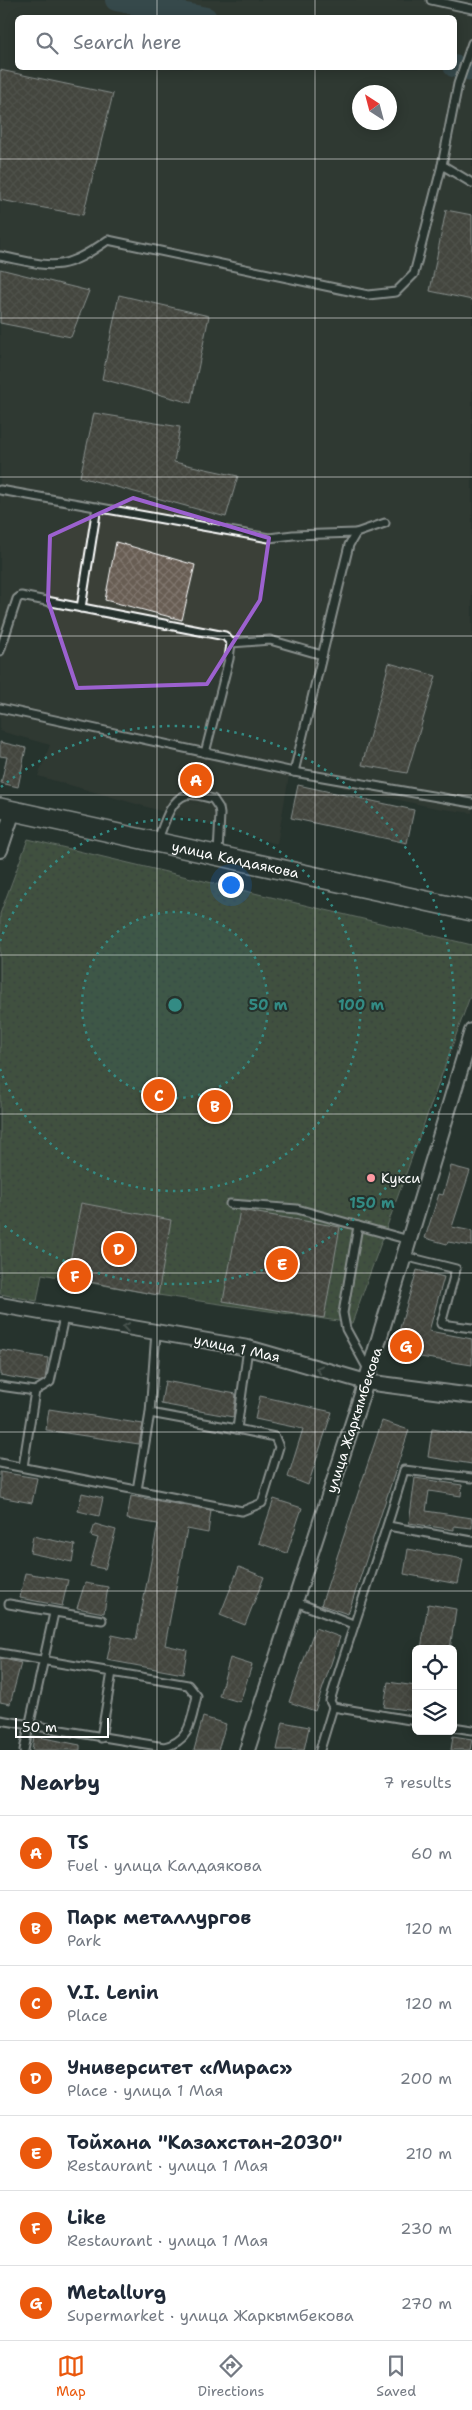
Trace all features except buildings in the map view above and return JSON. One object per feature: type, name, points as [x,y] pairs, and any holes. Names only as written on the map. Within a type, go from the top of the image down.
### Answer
[{"type":"street","name":"улица Калдаякова","points":[[7,809],[472,910]]},
{"type":"street","points":[[0,850],[7,809]]},
{"type":"street","name":"улица Жаркымбекова","points":[[247,1750],[368,1376],[472,1031]]},
{"type":"street","name":"улица 1 Мая","points":[[0,1305],[248,1348],[368,1376],[472,1396]]},
{"type":"lane","points":[[431,0],[472,9]]},
{"type":"lane","points":[[0,256],[50,266],[71,263],[108,240],[368,295],[396,292],[414,274],[442,165],[458,84],[472,43]]},
{"type":"lane","points":[[442,165],[472,183]]},
{"type":"lane","points":[[0,490],[269,538],[293,535],[356,533],[385,523]]},
{"type":"lane","points":[[82,608],[97,507]]},
{"type":"lane","points":[[294,772],[349,545],[356,533]]},
{"type":"lane","points":[[0,651],[19,597],[225,636],[231,644],[229,659],[205,753]]},
{"type":"lane","points":[[231,644],[254,640],[270,640],[322,656]]},
{"type":"lane","points":[[0,708],[294,772],[472,802]]},
{"type":"lane","points":[[157,842],[174,804],[180,798],[193,795],[213,799],[220,814],[218,856]]},
{"type":"lane","points":[[230,1204],[297,1209],[409,1240]]},
{"type":"lane","points":[[358,1226],[343,1313],[346,1330],[368,1376]]},
{"type":"lane","points":[[404,1256],[456,1269],[441,1324],[472,1328]]},
{"type":"lane","points":[[0,1386],[35,1391],[50,1382],[64,1317]]},
{"type":"lane","points":[[137,1490],[150,1413],[156,1332]]},
{"type":"lane","points":[[237,1429],[248,1348]]},
{"type":"lane","points":[[23,1467],[35,1391]]},
{"type":"lane","points":[[0,1463],[242,1511],[262,1503],[279,1447],[275,1437],[150,1413]]},
{"type":"lane","points":[[412,1720],[334,1706],[330,1701],[353,1624],[388,1526],[404,1470],[472,1478]]},
{"type":"lane","points":[[388,1526],[472,1541]]},
{"type":"lane","points":[[296,1602],[353,1624]]},
{"type":"lane","points":[[9,1604],[102,1620]]},
{"type":"lane","points":[[24,1750],[54,1613]]},
{"type":"lane","points":[[0,1653],[188,1685],[197,1696],[188,1731],[176,1744],[164,1747],[0,1720]]},
{"type":"lane","points":[[101,1738],[112,1672]]},
{"type":"lane","points":[[320,1750],[334,1706]]},
{"type":"lane","points":[[457,1728],[472,1730]]},
{"type":"highlighted area","points":[[133,498],[269,538],[260,600],[207,684],[77,688],[48,601],[50,536]]},
{"type":"shaded area","points":[[0,0],[472,0],[472,813],[436,808],[289,776],[277,844],[38,776],[50,745],[0,731]]},
{"type":"green space","points":[[28,839],[472,945],[472,991],[352,1323],[158,1295],[42,1274],[37,1301],[0,1294],[0,914]]},
{"type":"waterway","points":[[116,0],[191,15]]},
{"type":"waterway","points":[[457,67],[472,70]]},
{"type":"place","name":"TS","points":[[196,780]]},
{"type":"place","name":"V.I. Lenin","points":[[159,1095]]},
{"type":"place","name":"Парк металлургов","points":[[215,1106]]},
{"type":"place","name":"Кукси","points":[[371,1178]]},
{"type":"place","name":"Университет «Мирас»","points":[[119,1249]]},
{"type":"place","name":"Тойхана \"Казахстан-2030\"","points":[[282,1264]]},
{"type":"place","name":"Like","points":[[75,1276]]},
{"type":"place","name":"Metallurg","points":[[406,1346]]}]
